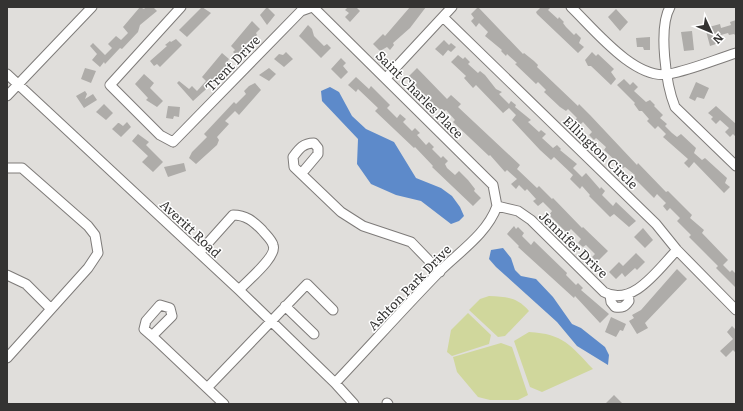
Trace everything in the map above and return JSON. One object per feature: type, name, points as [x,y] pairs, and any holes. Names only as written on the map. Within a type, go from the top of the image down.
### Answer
[{"type":"street","points":[[7,96],[92,7]]},
{"type":"street","name":"Trent Drive","points":[[181,7],[110,85],[160,136],[173,142],[301,11],[312,7]]},
{"type":"street","name":"Saint Charles Place","points":[[312,7],[386,78],[493,185],[497,206]]},
{"type":"street","points":[[386,78],[452,7]]},
{"type":"street","points":[[571,7],[623,58],[635,67],[667,74],[736,53]]},
{"type":"street","points":[[670,7],[664,34],[670,96],[675,107],[736,166]]},
{"type":"street","name":"Ellington Circle","points":[[443,17],[656,224],[677,250],[736,310]]},
{"type":"street","name":"Averitt Road","points":[[7,74],[239,290],[335,383],[354,404]]},
{"type":"street","points":[[7,168],[22,168],[88,226],[95,235],[98,253],[88,268],[7,358]]},
{"type":"street","points":[[302,173],[341,212],[362,226],[411,242],[440,272]]},
{"type":"street","name":"Jennifer Drive","points":[[497,206],[518,211],[531,220],[604,292],[610,295],[628,294],[638,289],[677,250]]},
{"type":"street","name":"Ashton Park Drive","points":[[335,383],[440,272],[480,233],[497,206]]},
{"type":"street","points":[[199,253],[233,214],[244,215],[260,228],[273,244],[274,251],[270,258],[239,290]]},
{"type":"street","points":[[7,275],[26,284],[51,308]]},
{"type":"street","points":[[207,388],[307,284],[334,310]]},
{"type":"street","name":"Jennifer Drive","points":[[610,295],[611,302],[615,307],[620,308],[626,306],[629,301],[628,294]]},
{"type":"street","points":[[286,306],[314,334]]},
{"type":"street","points":[[152,336],[224,404]]},
{"type":"green space","points":[[489,296],[516,300],[525,306],[529,311],[505,336],[498,337],[469,310],[480,299]]},
{"type":"green space","points":[[468,313],[491,335],[489,344],[452,356],[447,352],[451,330]]},
{"type":"green space","points":[[529,332],[551,335],[566,342],[593,369],[542,392],[530,387],[514,341]]},
{"type":"green space","points":[[501,343],[512,347],[528,395],[518,400],[490,400],[478,397],[457,372],[453,357]]},
{"type":"water","points":[[330,87],[339,92],[352,116],[366,129],[394,142],[416,178],[441,188],[452,196],[460,207],[464,216],[459,221],[451,224],[421,201],[396,195],[371,184],[357,164],[358,139],[322,101],[321,91]]},
{"type":"water","points":[[503,248],[511,258],[515,270],[521,276],[536,279],[553,297],[572,324],[581,328],[605,347],[609,355],[608,365],[577,346],[557,322],[496,267],[489,259],[491,250]]},
{"type":"building","points":[[140,7],[144,9],[146,7],[153,7],[157,11],[140,25],[138,32],[122,49],[120,48],[105,64],[104,62],[100,67],[92,60],[97,54],[90,46],[93,43],[105,55],[112,48],[108,44],[116,36],[121,40],[128,33],[123,27]]},
{"type":"building","points":[[202,7],[211,13],[187,37],[179,30]]},
{"type":"building","points":[[267,7],[275,15],[267,25],[260,15]]},
{"type":"building","points":[[348,7],[356,7],[360,11],[350,22],[345,17],[349,13],[345,10]]},
{"type":"building","points":[[410,7],[426,7],[410,28],[393,43],[394,45],[390,50],[387,47],[380,51],[373,44],[383,34],[385,36]]},
{"type":"building","points":[[478,7],[523,54],[524,53],[534,61],[538,65],[537,67],[578,106],[579,104],[637,165],[638,163],[666,192],[668,191],[692,215],[690,218],[704,230],[702,233],[728,260],[723,265],[730,272],[732,270],[736,274],[736,288],[716,268],[718,266],[689,237],[691,235],[677,221],[680,218],[670,208],[667,211],[663,206],[666,203],[657,194],[654,198],[633,177],[635,175],[625,167],[623,168],[604,150],[606,147],[596,138],[594,140],[589,135],[592,132],[583,122],[579,126],[574,121],[577,118],[568,109],[566,111],[560,107],[544,92],[546,90],[538,82],[536,84],[515,64],[517,63],[507,54],[506,56],[501,51],[502,50],[485,36],[488,32],[479,23],[476,27],[471,21],[474,18],[471,14]]},
{"type":"building","points":[[541,7],[551,7],[548,10],[558,19],[559,17],[574,35],[576,33],[581,38],[579,43],[584,47],[578,53],[537,14],[536,12]]},
{"type":"building","points":[[616,9],[628,22],[620,31],[608,17]]},
{"type":"building","points":[[736,20],[736,36],[734,34],[729,35],[728,33],[714,37],[716,44],[710,46],[706,31],[710,29],[709,27],[720,24],[721,28],[731,25],[730,22]]},
{"type":"building","points":[[252,21],[260,29],[256,33],[257,35],[242,47],[243,51],[237,56],[233,52],[235,50],[231,46]]},
{"type":"building","points":[[308,25],[312,29],[314,36],[324,46],[327,44],[331,48],[321,58],[299,36]]},
{"type":"building","points":[[692,31],[694,50],[684,51],[681,32]]},
{"type":"building","points":[[650,37],[650,50],[644,50],[643,47],[637,47],[636,38]]},
{"type":"building","points":[[176,39],[182,45],[160,67],[157,64],[154,66],[150,61],[167,46],[165,45]]},
{"type":"building","points":[[444,40],[449,45],[451,43],[456,47],[451,52],[448,50],[443,56],[435,49]]},
{"type":"building","points":[[286,52],[293,59],[284,67],[274,59],[279,54],[283,55]]},
{"type":"building","points":[[592,52],[596,56],[598,54],[614,69],[611,72],[616,79],[611,85],[591,66],[588,66],[585,60]]},
{"type":"building","points":[[222,53],[229,59],[226,64],[228,66],[212,80],[214,82],[193,101],[177,83],[179,81],[189,89],[192,86],[197,91],[206,81],[202,77]]},
{"type":"building","points":[[458,55],[463,59],[465,57],[470,62],[468,64],[478,73],[480,71],[485,75],[496,89],[502,92],[499,94],[509,104],[511,101],[516,105],[515,107],[531,120],[528,122],[539,132],[541,130],[546,134],[542,138],[553,148],[557,145],[561,149],[560,150],[577,164],[573,168],[582,177],[586,173],[600,189],[601,187],[605,191],[602,195],[613,206],[616,202],[636,221],[629,227],[614,214],[610,217],[589,196],[590,195],[582,186],[580,189],[570,179],[573,175],[554,157],[551,160],[512,120],[516,115],[509,108],[503,113],[476,85],[473,88],[464,78],[466,76],[451,62]]},
{"type":"building","points":[[341,58],[346,63],[343,66],[348,72],[341,79],[331,69]]},
{"type":"building","points":[[85,68],[96,71],[91,83],[81,79]]},
{"type":"building","points":[[269,68],[276,74],[269,81],[259,75]]},
{"type":"building","points":[[417,68],[447,99],[451,95],[461,104],[458,107],[520,165],[517,169],[537,188],[539,186],[552,199],[553,198],[582,228],[583,227],[608,251],[597,262],[592,257],[595,254],[586,245],[583,247],[578,243],[581,239],[571,229],[567,233],[549,215],[552,211],[543,202],[538,206],[533,201],[536,199],[527,189],[525,191],[519,185],[516,189],[511,184],[517,179],[507,170],[505,172],[490,155],[489,156],[453,122],[455,120],[446,110],[444,112],[433,104],[412,82],[408,77]]},
{"type":"building","points":[[144,74],[154,83],[150,88],[163,101],[157,107],[146,100],[148,98],[135,84]]},
{"type":"building","points":[[356,77],[369,89],[371,86],[390,105],[387,108],[397,118],[400,114],[406,119],[403,122],[412,131],[415,128],[420,133],[417,135],[426,145],[429,142],[434,147],[432,149],[441,158],[443,156],[448,161],[445,164],[447,168],[455,175],[459,171],[468,180],[475,189],[474,191],[481,198],[473,206],[432,167],[433,166],[415,147],[414,148],[375,111],[378,108],[358,89],[356,92],[348,85]]},
{"type":"building","points":[[624,79],[630,85],[633,82],[638,87],[634,91],[646,102],[650,100],[655,105],[654,106],[663,115],[660,118],[667,124],[665,126],[672,133],[677,137],[681,134],[696,148],[694,153],[702,160],[705,158],[727,178],[725,183],[730,187],[724,193],[694,162],[689,168],[684,163],[688,159],[663,137],[666,134],[658,126],[655,129],[647,121],[649,119],[642,111],[639,111],[634,104],[635,103],[617,85]]},
{"type":"building","points":[[696,82],[709,88],[704,99],[697,97],[695,101],[689,98]]},
{"type":"building","points":[[255,83],[261,90],[239,115],[235,111],[225,121],[229,124],[217,137],[219,140],[217,145],[196,164],[189,158],[192,152],[207,137],[204,134],[234,102],[236,104],[246,94],[244,91],[249,86]]},
{"type":"building","points":[[85,91],[87,94],[85,99],[93,94],[97,100],[84,108],[76,96]]},
{"type":"building","points":[[104,104],[113,113],[106,120],[96,112]]},
{"type":"building","points":[[168,106],[180,107],[179,117],[174,116],[173,119],[166,118]]},
{"type":"building","points":[[716,106],[736,124],[736,137],[733,134],[730,137],[725,132],[729,128],[720,120],[716,124],[711,119],[713,117],[708,113]]},
{"type":"building","points":[[127,122],[131,127],[121,137],[112,129],[118,123],[123,126]]},
{"type":"building","points":[[138,134],[149,142],[146,145],[163,162],[153,172],[142,162],[148,156],[132,141]]},
{"type":"building","points":[[184,163],[186,171],[168,177],[164,167]]},
{"type":"building","points":[[514,226],[516,229],[518,227],[524,233],[522,236],[531,245],[534,241],[567,273],[566,275],[576,285],[578,283],[583,288],[581,290],[609,314],[600,323],[575,296],[574,298],[518,247],[519,246],[507,234]]},
{"type":"building","points":[[643,228],[653,240],[645,248],[634,237]]},
{"type":"building","points":[[636,253],[645,262],[637,270],[635,268],[625,277],[622,273],[616,279],[609,272],[619,262],[623,266]]},
{"type":"building","points":[[677,269],[687,279],[645,323],[648,328],[637,334],[629,321],[634,318],[632,315],[641,310]]},
{"type":"building","points":[[611,317],[626,324],[623,331],[620,330],[616,337],[605,332]]},
{"type":"building","points":[[732,326],[736,330],[736,353],[733,350],[726,357],[720,351],[733,339],[727,332]]},
{"type":"building","points":[[614,395],[623,404],[605,404]]}]
